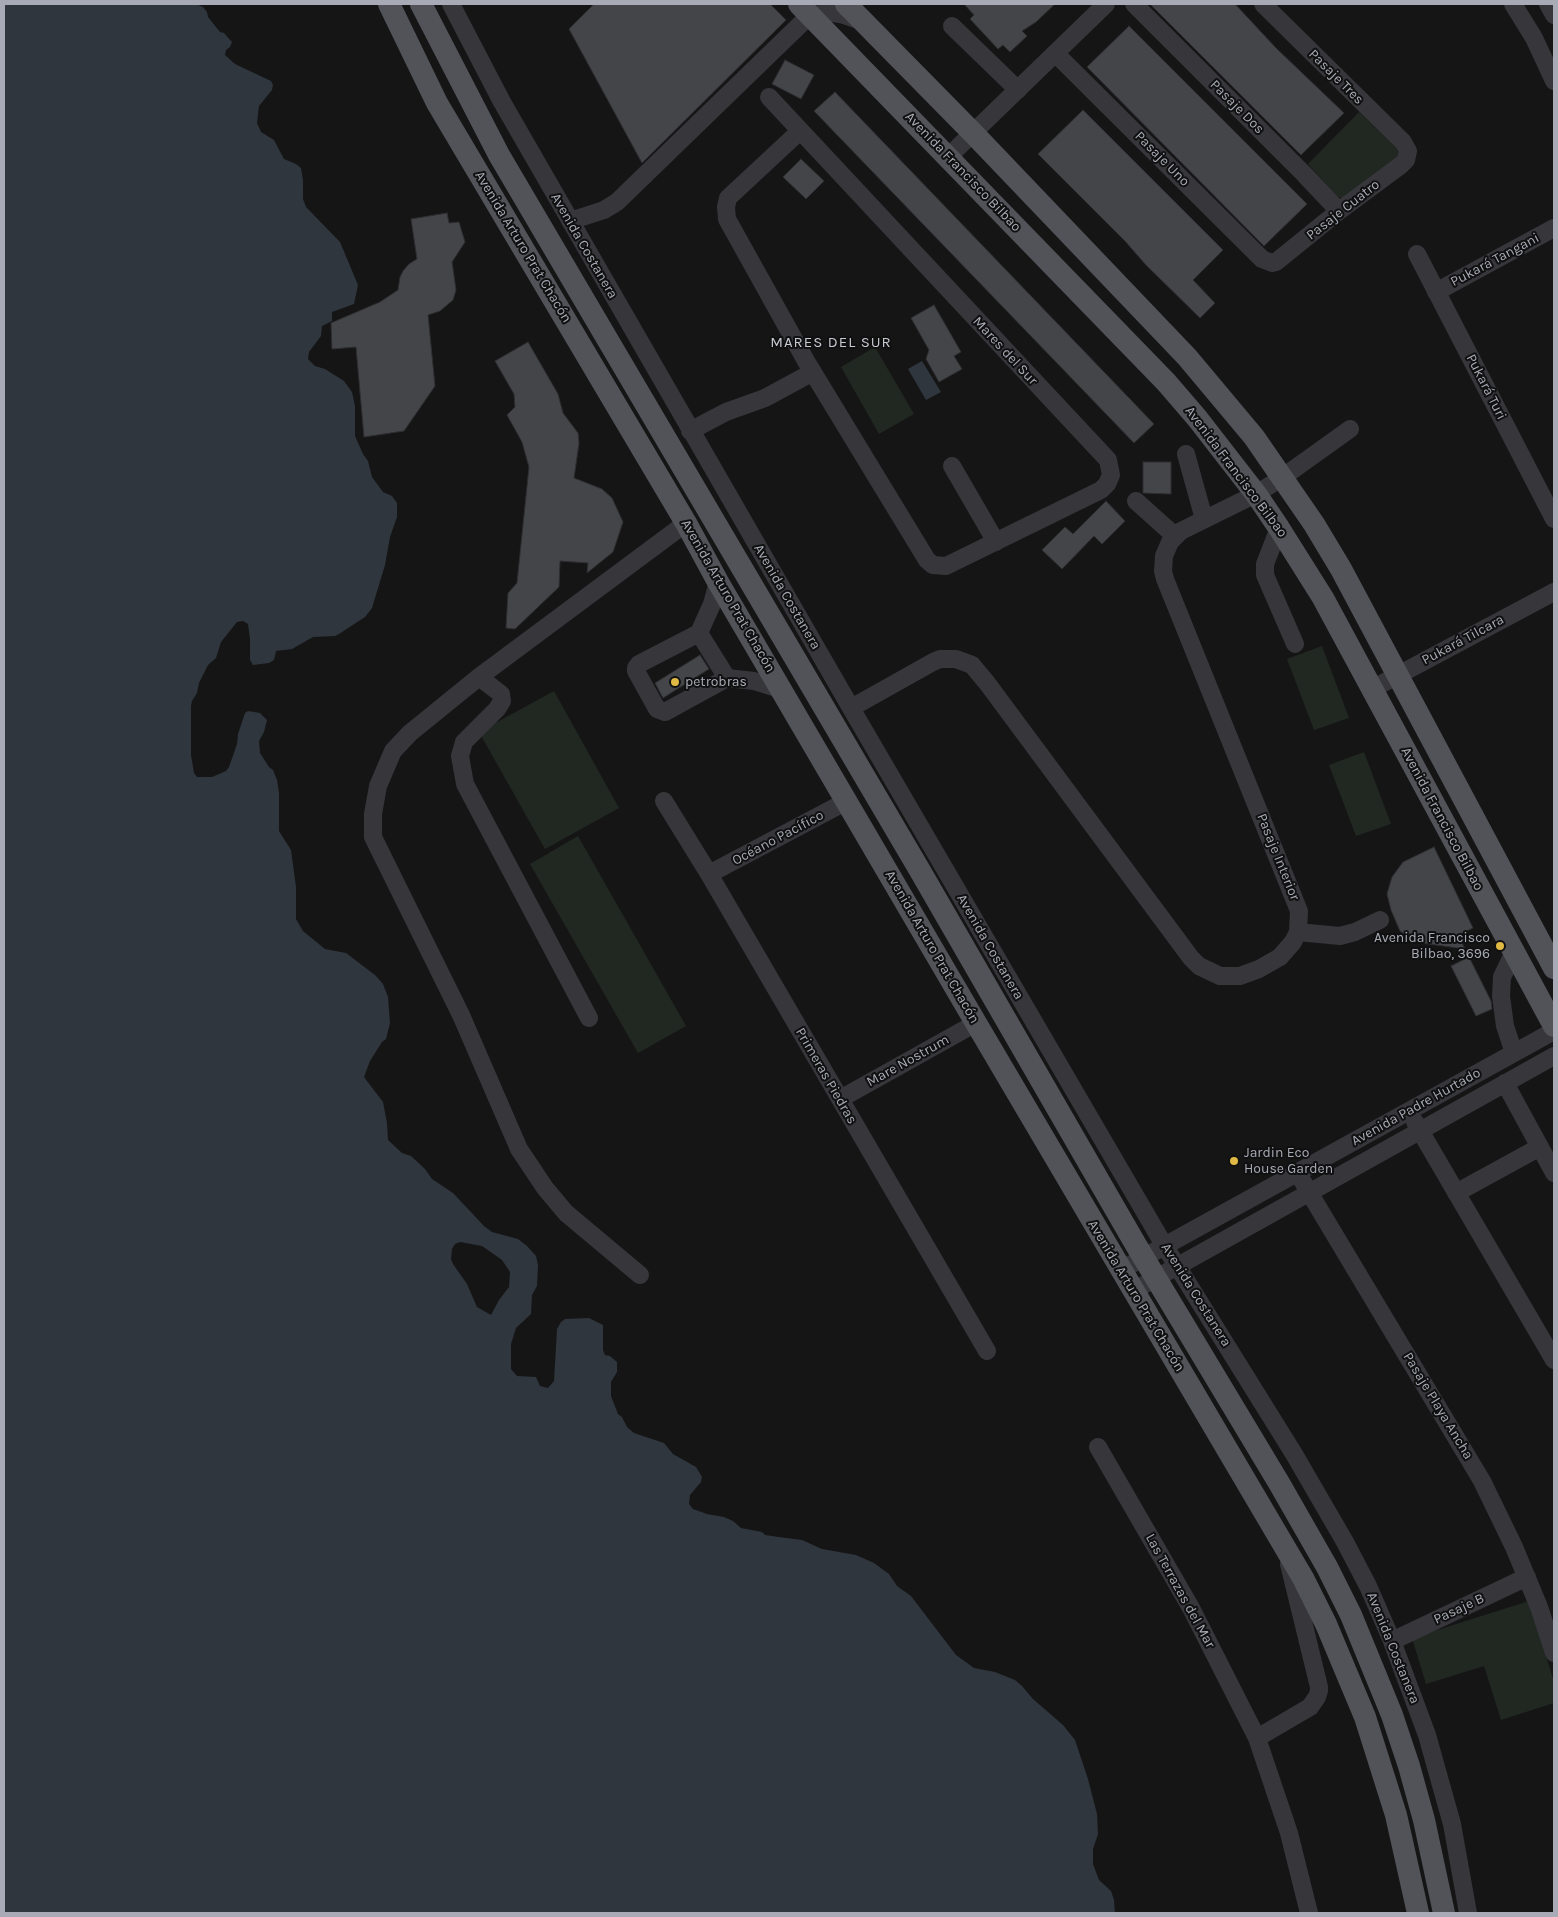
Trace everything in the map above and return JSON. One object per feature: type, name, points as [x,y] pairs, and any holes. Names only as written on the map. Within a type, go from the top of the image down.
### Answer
[{"type":"main road","name":"Avenida Arturo Prat Chacón","points":[[389,4],[438,104],[686,523],[718,582],[783,690],[1133,1291],[1284,1544],[1326,1624],[1366,1718],[1396,1815],[1418,1913]]},
{"type":"main road","name":"Avenida Arturo Prat Chacón","points":[[421,4],[499,155],[919,868],[1143,1257],[1301,1520],[1351,1616],[1373,1665],[1409,1766],[1426,1829],[1444,1913]]},
{"type":"main road","name":"Avenida Francisco Bilbao","points":[[846,4],[974,133],[1187,357],[1243,423],[1283,477],[1342,569],[1554,968]]},
{"type":"main road","name":"Avenida Francisco Bilbao","points":[[805,9],[1166,382],[1209,433],[1256,494],[1280,528],[1323,598],[1554,1026]]},
{"type":"street","name":"Avenida Costanera","points":[[451,4],[502,102],[690,431],[1164,1244],[1294,1454],[1368,1586],[1411,1688],[1442,1784],[1459,1857],[1468,1913]]},
{"type":"street","points":[[948,157],[1106,4]]},
{"type":"street","name":"Pasaje Dos","points":[[1134,4],[1339,211]]},
{"type":"street","name":"Pasaje Tres","points":[[1263,4],[1403,142],[1408,151]]},
{"type":"street","points":[[1513,4],[1534,38],[1554,81]]},
{"type":"street","points":[[1548,4],[1554,15]]},
{"type":"street","points":[[570,221],[597,212],[617,202],[805,9],[833,13],[864,22]]},
{"type":"street","points":[[952,26],[1018,90]]},
{"type":"street","name":"Pasaje Uno","points":[[1055,53],[1262,259],[1272,263]]},
{"type":"street","name":"Mares del Sur","points":[[769,97],[1108,460],[1111,475],[1107,484],[1101,490],[946,566],[933,565],[926,560],[810,366],[727,220],[726,208],[728,198],[800,131]]},
{"type":"street","name":"Pasaje Cuatro","points":[[1272,263],[1281,259],[1339,211],[1401,165],[1406,160],[1408,151]]},
{"type":"street","name":"Pukará Tangani","points":[[1436,292],[1554,228]]},
{"type":"street","name":"Pukará Turi","points":[[1417,254],[1554,519]]},
{"type":"street","points":[[690,431],[726,412],[756,390],[810,366]]},
{"type":"street","points":[[1136,501],[1175,536],[1204,519],[1256,494],[1350,429]]},
{"type":"street","points":[[1186,454],[1204,519]]},
{"type":"street","points":[[952,466],[996,542]]},
{"type":"street","points":[[640,1275],[566,1213],[544,1188],[519,1149],[461,1015],[373,837],[372,814],[378,786],[393,751],[410,733],[479,677],[686,523]]},
{"type":"street","points":[[1280,528],[1266,564],[1265,575],[1295,644]]},
{"type":"street","name":"Pasaje Interior","points":[[1175,536],[1166,549],[1164,556],[1163,571],[1165,579],[1296,900],[1299,911],[1298,932]]},
{"type":"street","points":[[718,582],[712,604],[699,633],[639,664],[636,668],[658,709],[665,712],[727,678],[754,681],[783,690]]},
{"type":"street","name":"Pukará Tilcara","points":[[1372,689],[1554,592]]},
{"type":"street","points":[[699,633],[727,678]]},
{"type":"street","points":[[851,708],[933,662],[948,659],[964,661],[978,671],[1191,958],[1209,972],[1225,977],[1250,974],[1280,957],[1294,942],[1298,932],[1340,936],[1355,932],[1380,920]]},
{"type":"street","points":[[479,677],[500,694],[502,701],[497,709],[464,742],[460,756],[465,784],[589,1018]]},
{"type":"street","name":"Primeras Piedras","points":[[664,801],[709,874],[987,1351]]},
{"type":"street","name":"Océano Pacífico","points":[[709,874],[847,801]]},
{"type":"street","points":[[1514,952],[1502,977],[1500,996],[1505,1026],[1514,1053]]},
{"type":"street","name":"Mare Nostrum","points":[[840,1099],[976,1022]]},
{"type":"street","name":"Avenida Padre Hurtado","points":[[1121,1270],[1164,1244],[1554,1031]]},
{"type":"street","name":"Avenida Padre Hurtado","points":[[1133,1291],[1554,1056]]},
{"type":"street","points":[[1505,1083],[1554,1173]]},
{"type":"street","points":[[1409,1111],[1554,1358]]},
{"type":"street","points":[[1456,1193],[1540,1147]]},
{"type":"street","name":"Pasaje Playa Ancha","points":[[1297,1172],[1468,1456],[1502,1522],[1527,1577],[1554,1653]]},
{"type":"street","name":"Las Terrazas del Mar","points":[[1098,1448],[1191,1608],[1257,1738],[1289,1833],[1308,1913]]},
{"type":"street","points":[[1257,1738],[1310,1707],[1318,1696],[1319,1687],[1284,1544]]},
{"type":"street","name":"Pasaje B","points":[[1392,1641],[1527,1577]]},
{"type":"shaded area","points":[[4,4],[196,4],[203,7],[220,32],[224,33],[232,42],[225,55],[235,64],[271,81],[273,85],[272,90],[259,106],[257,123],[261,132],[274,140],[284,159],[301,168],[303,199],[306,207],[340,242],[358,285],[354,304],[332,312],[332,321],[322,326],[321,336],[309,352],[308,359],[315,366],[325,369],[344,381],[352,392],[355,406],[355,436],[368,461],[372,477],[383,492],[392,496],[397,503],[397,517],[372,608],[365,617],[335,636],[313,637],[292,649],[276,651],[274,660],[269,663],[253,665],[250,660],[248,624],[243,621],[237,622],[221,642],[216,658],[208,665],[192,701],[191,755],[194,773],[197,777],[212,777],[226,771],[237,744],[238,734],[245,713],[248,711],[260,713],[267,720],[259,741],[260,753],[273,770],[277,780],[279,831],[291,850],[296,887],[296,919],[303,931],[325,949],[346,953],[375,975],[383,984],[388,997],[390,1023],[386,1039],[370,1061],[364,1077],[383,1102],[388,1140],[402,1153],[411,1156],[425,1169],[432,1179],[453,1193],[484,1226],[492,1232],[518,1239],[536,1256],[538,1265],[537,1286],[532,1295],[531,1314],[516,1328],[511,1344],[511,1369],[517,1376],[536,1377],[540,1386],[548,1388],[554,1381],[557,1329],[561,1322],[565,1319],[589,1318],[603,1325],[603,1350],[605,1355],[610,1356],[617,1362],[617,1372],[611,1382],[611,1396],[618,1414],[634,1433],[664,1443],[673,1454],[696,1467],[702,1477],[701,1482],[690,1495],[689,1504],[693,1509],[724,1517],[733,1521],[741,1528],[762,1532],[765,1535],[802,1540],[822,1549],[856,1555],[874,1563],[889,1574],[897,1586],[911,1596],[956,1655],[974,1668],[995,1672],[1015,1680],[1022,1686],[1033,1699],[1063,1725],[1075,1740],[1097,1814],[1098,1834],[1093,1849],[1093,1864],[1099,1880],[1111,1891],[1115,1913],[4,1913]],"holes":[[[460,1242],[482,1246],[502,1260],[510,1272],[509,1287],[491,1315],[477,1307],[467,1284],[451,1259],[452,1249],[455,1244]]]},
{"type":"shaded area","points":[[1359,112],[1395,147],[1399,154],[1346,198],[1341,198],[1308,164]]},
{"type":"shaded area","points":[[875,347],[914,414],[879,434],[841,367]]},
{"type":"shaded area","points":[[922,361],[941,392],[926,400],[908,369]]},
{"type":"shaded area","points":[[1322,646],[1349,718],[1314,730],[1287,659]]},
{"type":"shaded area","points":[[554,691],[619,808],[545,849],[479,732]]},
{"type":"shaded area","points":[[1364,752],[1391,824],[1356,836],[1329,765]]},
{"type":"shaded area","points":[[578,836],[686,1026],[638,1053],[530,864]]},
{"type":"shaded area","points":[[1529,1601],[1554,1682],[1554,1703],[1501,1720],[1484,1666],[1426,1684],[1412,1638]]},
{"type":"building","points":[[594,4],[770,4],[786,20],[642,163],[569,29]]},
{"type":"building","points":[[964,4],[1055,4],[1036,22],[1022,31],[1027,36],[1010,52],[1003,45],[998,49],[970,19],[974,15]]},
{"type":"building","points":[[1150,4],[1235,4],[1276,48],[1344,113],[1301,155]]},
{"type":"building","points":[[1129,26],[1307,204],[1264,246],[1087,67]]},
{"type":"building","points":[[785,60],[814,75],[801,99],[772,84]]},
{"type":"building","points":[[835,92],[1154,424],[1134,443],[814,111]]},
{"type":"building","points":[[1083,110],[1223,250],[1193,280],[1215,303],[1200,318],[1038,154]]},
{"type":"building","points":[[801,159],[824,181],[806,199],[783,177]]},
{"type":"building","points":[[447,213],[449,223],[459,222],[465,242],[452,262],[456,290],[453,300],[440,311],[428,315],[435,386],[404,431],[364,437],[356,347],[332,349],[331,323],[380,302],[398,290],[403,271],[417,259],[411,219]]},
{"type":"building","points":[[934,305],[961,352],[954,356],[962,369],[939,382],[926,359],[929,350],[911,318]]},
{"type":"building","points":[[528,342],[558,394],[563,413],[578,433],[579,443],[574,478],[602,489],[612,498],[623,522],[613,552],[587,573],[588,563],[560,561],[559,587],[515,629],[506,628],[508,593],[517,583],[529,467],[522,442],[507,415],[515,407],[514,394],[495,361]]},
{"type":"building","points":[[1143,462],[1171,462],[1171,494],[1143,493]]},
{"type":"building","points":[[1106,501],[1125,521],[1102,544],[1094,536],[1062,569],[1042,550],[1065,527],[1073,534]]},
{"type":"building","points":[[700,655],[709,669],[663,698],[655,683]]},
{"type":"building","points":[[1434,847],[1473,928],[1458,935],[1465,949],[1415,942],[1400,931],[1391,910],[1387,894],[1392,877],[1403,862]]},
{"type":"building","points":[[1469,957],[1491,1001],[1492,1009],[1476,1016],[1451,966]]},
{"type":"place","name":"petrobras","points":[[675,682]]},
{"type":"place","name":"Avenida Francisco Bilbao, 3696","points":[[1500,946]]},
{"type":"place","name":"Jardin Eco House Garden","points":[[1234,1161]]},
{"type":"district","name":"MARES DEL SUR","points":[[831,343]]}]
